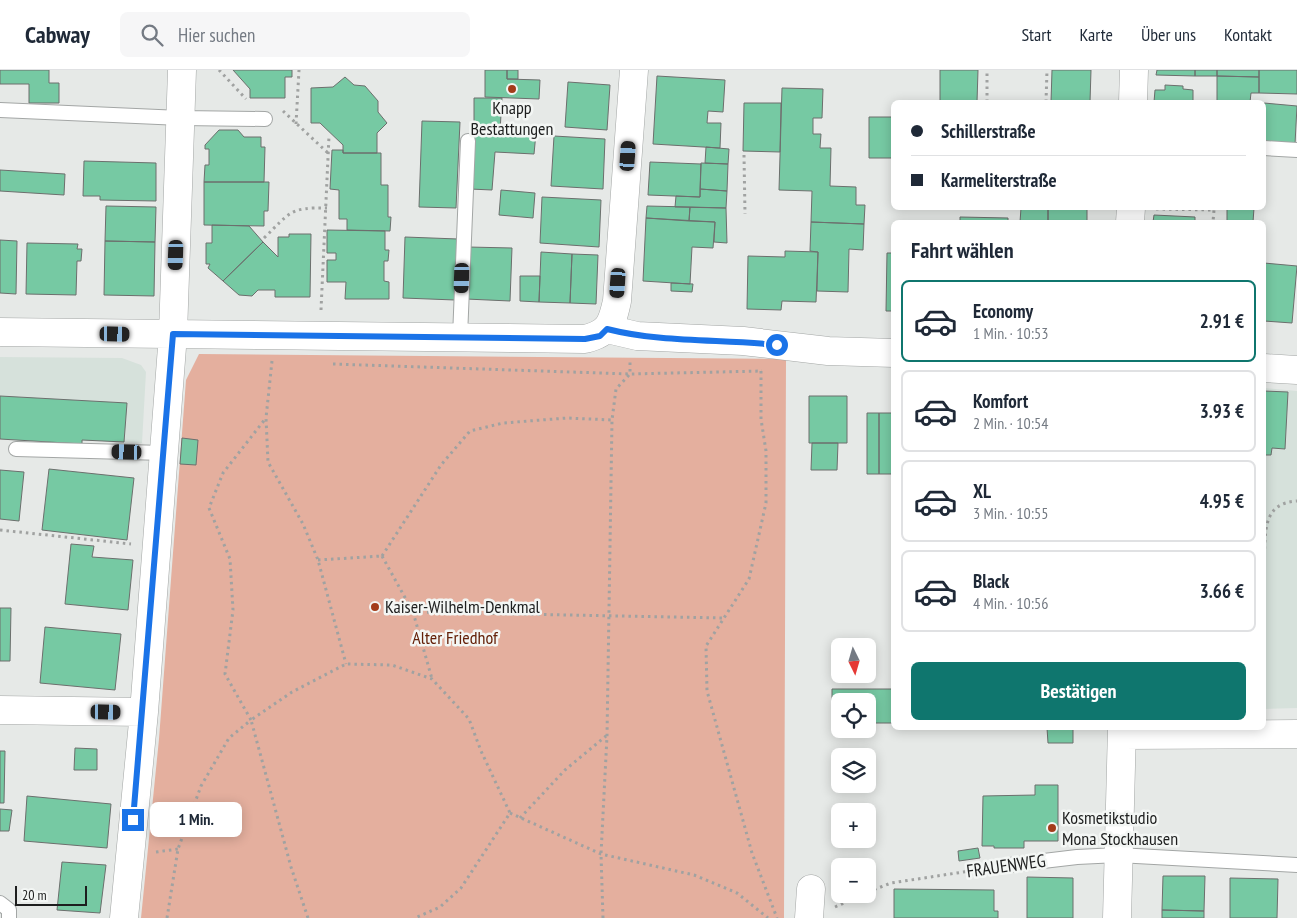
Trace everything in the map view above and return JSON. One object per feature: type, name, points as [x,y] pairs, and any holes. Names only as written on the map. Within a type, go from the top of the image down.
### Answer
[{"type":"street","points":[[124,918],[144,712],[173,334],[182,70]]},
{"type":"street","points":[[0,332],[585,339],[600,336],[614,318],[617,301],[634,70]]},
{"type":"street","points":[[1133,100],[1134,70]]},
{"type":"street","points":[[607,329],[637,336],[743,341],[828,351],[891,353]]},
{"type":"street","points":[[1266,368],[1297,370]]},
{"type":"street","points":[[0,710],[144,712]]},
{"type":"street","points":[[1117,918],[1122,731],[1297,734]]},
{"type":"street","points":[[811,889],[819,914]]},
{"type":"lane","points":[[0,110],[180,118],[265,118]]},
{"type":"lane","points":[[460,337],[468,141]]},
{"type":"lane","points":[[1266,148],[1297,150]]},
{"type":"lane","points":[[16,449],[164,453]]},
{"type":"lane","name":"FRAUENWEG","points":[[1001,866],[1077,857],[1118,855],[1297,865]]},
{"type":"lane","points":[[0,903],[9,910],[9,918]]},
{"type":"path","points":[[296,124],[299,70]]},
{"type":"path","points":[[987,70],[987,100]]},
{"type":"path","points":[[1046,100],[1047,70]]},
{"type":"path","points":[[320,336],[329,136]]},
{"type":"path","points":[[744,155],[745,214]]},
{"type":"path","points":[[264,238],[290,213],[302,208],[327,208]]},
{"type":"path","points":[[1131,213],[1214,210]]},
{"type":"path","points":[[263,361],[282,362]]},
{"type":"path","points":[[272,361],[266,418],[268,462],[302,524],[318,560],[346,664]]},
{"type":"path","points":[[329,364],[630,374],[769,370]]},
{"type":"path","points":[[761,371],[761,419],[766,451],[766,503],[749,579],[706,646],[707,691],[752,853],[777,918]]},
{"type":"path","points":[[603,918],[601,854],[607,736],[612,420],[616,389],[630,374]]},
{"type":"path","points":[[266,418],[223,473],[209,508],[230,559],[233,610],[225,674],[251,720],[291,868],[308,918]]},
{"type":"path","points":[[382,556],[441,465],[470,431],[503,423],[567,418],[612,420]]},
{"type":"path","points":[[1266,538],[1271,512],[1282,502],[1297,501]]},
{"type":"path","points":[[0,530],[156,546]]},
{"type":"path","points":[[318,560],[382,556]]},
{"type":"path","points":[[382,556],[413,612],[432,679],[469,719],[480,751],[510,813],[601,854],[694,875],[737,892],[768,918]]},
{"type":"path","points":[[413,612],[723,618]]},
{"type":"path","points":[[167,918],[178,849],[201,786],[229,738],[251,720],[292,692],[346,664],[392,665],[432,679]]},
{"type":"path","points":[[520,818],[565,770],[607,736]]},
{"type":"path","points":[[415,918],[440,907],[461,888],[510,813]]},
{"type":"path","name":"FRAUENWEG","points":[[876,889],[891,883],[1001,866]]},
{"type":"path","name":"FRAUENWEG","points":[[819,914],[844,903]]},
{"type":"shaded area","points":[[0,357],[122,358],[141,365],[146,372],[142,443],[83,440],[82,444],[0,439]]},
{"type":"shaded area","points":[[1266,388],[1297,391],[1297,708],[1266,709]]},
{"type":"green space","name":"Alter Friedhof","points":[[199,354],[786,359],[784,918],[141,918],[159,739],[186,380]]},
{"type":"building","points":[[0,70],[49,70],[49,83],[59,83],[59,103],[29,103],[29,84],[0,84]]},
{"type":"building","points":[[233,70],[292,70],[292,77],[285,77],[285,98],[250,98],[250,89]]},
{"type":"building","name":"Knapp Bestattungen","points":[[485,70],[507,70],[507,79],[540,80],[539,99],[485,97]]},
{"type":"building","points":[[507,70],[518,70],[518,79],[507,79]]},
{"type":"building","points":[[940,70],[978,70],[977,100],[940,100]]},
{"type":"building","points":[[1052,70],[1091,70],[1090,100],[1051,100]]},
{"type":"building","points":[[1157,70],[1195,70],[1195,76],[1156,75]]},
{"type":"building","points":[[1195,70],[1217,70],[1217,76],[1195,76]]},
{"type":"building","points":[[1217,70],[1259,70],[1259,77],[1217,76]]},
{"type":"building","points":[[1259,70],[1297,70],[1297,94],[1259,93]]},
{"type":"building","points":[[657,76],[725,80],[723,112],[708,111],[707,123],[721,123],[720,148],[653,144]]},
{"type":"building","points":[[1217,76],[1259,77],[1259,93],[1251,93],[1250,100],[1217,100]]},
{"type":"building","points":[[345,77],[354,85],[365,86],[378,101],[378,112],[387,123],[377,133],[377,153],[343,153],[343,145],[320,123],[311,123],[311,88],[333,87]]},
{"type":"building","points":[[568,82],[610,85],[607,130],[565,127]]},
{"type":"building","points":[[1165,85],[1183,86],[1183,89],[1193,90],[1193,100],[1154,100],[1155,90],[1165,90]]},
{"type":"building","points":[[782,88],[823,89],[822,118],[813,118],[813,134],[821,134],[820,148],[831,148],[830,186],[856,187],[856,205],[865,205],[864,224],[811,222],[812,191],[779,190]]},
{"type":"building","points":[[474,98],[502,98],[500,131],[474,129]]},
{"type":"building","points":[[744,103],[781,103],[780,152],[743,151]]},
{"type":"building","points":[[1266,103],[1297,106],[1295,144],[1266,141]]},
{"type":"building","points":[[869,117],[891,117],[891,158],[869,158]]},
{"type":"building","points":[[422,121],[460,122],[456,208],[419,207]]},
{"type":"building","points":[[474,129],[536,133],[534,154],[495,152],[492,190],[470,189]]},
{"type":"building","points":[[219,130],[238,130],[244,137],[261,137],[261,147],[265,147],[264,182],[204,182],[205,165],[209,165],[209,149],[205,149],[205,145]]},
{"type":"building","points":[[554,136],[605,139],[603,189],[551,186]]},
{"type":"building","points":[[706,147],[729,149],[728,164],[705,163]]},
{"type":"building","points":[[332,150],[343,150],[343,153],[381,153],[381,185],[388,185],[388,217],[391,217],[390,231],[347,230],[347,219],[339,219],[339,190],[330,189]]},
{"type":"building","points":[[84,161],[156,163],[156,201],[100,200],[100,196],[83,196]]},
{"type":"building","points":[[650,162],[701,164],[700,197],[648,195]]},
{"type":"building","points":[[701,163],[728,164],[727,191],[700,189]]},
{"type":"building","points":[[0,170],[65,174],[64,195],[0,191]]},
{"type":"building","points":[[204,182],[269,182],[268,211],[264,211],[264,226],[204,225]]},
{"type":"building","points":[[700,189],[727,191],[726,208],[675,207],[676,196],[700,197]]},
{"type":"building","points":[[501,190],[535,193],[533,218],[499,215]]},
{"type":"building","points":[[542,197],[601,200],[599,247],[540,243]]},
{"type":"building","points":[[106,206],[156,207],[155,242],[105,241]]},
{"type":"building","points":[[647,206],[690,207],[689,221],[646,218]]},
{"type":"building","points":[[690,207],[726,208],[727,243],[714,242],[715,222],[689,221]]},
{"type":"building","points":[[1021,210],[1048,210],[1048,220],[1020,220]]},
{"type":"building","points":[[1048,210],[1087,210],[1087,220],[1048,220]]},
{"type":"building","points":[[1227,210],[1254,210],[1253,220],[1227,220]]},
{"type":"building","points":[[1154,215],[1195,217],[1195,220],[1153,220]]},
{"type":"building","points":[[960,217],[1008,218],[1008,220],[960,220]]},
{"type":"building","points":[[646,218],[715,222],[713,248],[692,247],[690,284],[643,281]]},
{"type":"building","points":[[811,222],[864,224],[863,250],[849,249],[848,292],[817,291],[818,252],[810,251]]},
{"type":"building","points":[[212,225],[249,226],[263,242],[223,281],[208,268],[210,264],[206,264],[206,243],[212,243]]},
{"type":"building","points":[[327,230],[385,231],[385,250],[389,250],[388,261],[384,261],[384,281],[389,282],[389,299],[345,299],[346,282],[327,282],[327,260],[336,260],[336,253],[327,253]]},
{"type":"building","points":[[289,234],[311,234],[310,297],[275,297],[275,290],[258,290],[252,296],[239,295],[223,281],[263,242],[278,257],[278,237],[289,237]]},
{"type":"building","points":[[405,237],[458,239],[455,300],[403,298]]},
{"type":"building","points":[[0,240],[17,241],[16,294],[0,293]]},
{"type":"building","points":[[105,241],[155,242],[154,296],[104,295]]},
{"type":"building","points":[[27,243],[78,244],[77,249],[82,249],[81,261],[77,261],[76,295],[26,294]]},
{"type":"building","points":[[468,247],[512,248],[510,301],[466,299]]},
{"type":"building","points":[[785,251],[818,252],[816,302],[782,301],[781,310],[747,309],[748,256],[785,257]]},
{"type":"building","points":[[541,252],[572,254],[570,303],[539,302]]},
{"type":"building","points":[[887,253],[891,253],[891,311],[886,311]]},
{"type":"building","points":[[572,254],[598,255],[596,304],[570,303]]},
{"type":"building","points":[[1266,263],[1297,266],[1292,323],[1266,321]]},
{"type":"building","points":[[520,276],[540,276],[539,302],[520,301]]},
{"type":"building","points":[[671,283],[693,284],[692,292],[671,291]]},
{"type":"building","points":[[1266,391],[1288,392],[1285,449],[1272,448],[1271,455],[1266,455]]},
{"type":"building","points":[[0,396],[127,403],[124,442],[82,440],[82,444],[0,439]]},
{"type":"building","points":[[809,396],[847,396],[847,443],[809,443]]},
{"type":"building","points":[[867,413],[879,413],[879,474],[867,474]]},
{"type":"building","points":[[879,413],[891,413],[891,474],[879,474]]},
{"type":"building","points":[[182,438],[198,440],[196,465],[180,464]]},
{"type":"building","points":[[812,443],[838,443],[837,470],[811,470]]},
{"type":"building","points":[[49,469],[134,478],[127,540],[42,530]]},
{"type":"building","points":[[0,470],[24,472],[19,521],[0,519]]},
{"type":"building","points":[[71,544],[94,546],[92,557],[133,560],[128,610],[65,604]]},
{"type":"building","points":[[0,608],[11,608],[10,661],[0,661]]},
{"type":"building","points":[[45,627],[121,634],[115,690],[40,683]]},
{"type":"building","points":[[832,689],[891,689],[891,723],[876,723],[876,693],[832,693]]},
{"type":"building","points":[[1047,730],[1073,730],[1073,743],[1048,743]]},
{"type":"building","points":[[75,748],[97,749],[97,770],[74,770]]},
{"type":"building","points":[[0,751],[5,751],[4,803],[0,803]]},
{"type":"building","points":[[1035,785],[1058,785],[1058,841],[1024,841],[1024,848],[982,846],[983,796],[1035,795]]},
{"type":"building","points":[[27,796],[111,804],[107,848],[24,841]]},
{"type":"building","points":[[0,809],[12,810],[9,831],[0,831]]},
{"type":"building","points":[[978,848],[980,858],[959,861],[958,851]]},
{"type":"building","points":[[62,862],[106,865],[100,913],[57,910]]},
{"type":"building","points":[[1163,876],[1205,876],[1204,911],[1162,910]]},
{"type":"building","points":[[1027,877],[1073,878],[1073,918],[1027,918]]},
{"type":"building","points":[[1230,878],[1278,879],[1277,918],[1230,918]]},
{"type":"building","points":[[894,889],[994,890],[994,911],[998,911],[998,918],[894,918]]},
{"type":"building","points":[[1162,910],[1204,911],[1204,918],[1162,918]]},
{"type":"place","name":"Knapp Bestattungen","points":[[512,89]]},
{"type":"place","name":"Kaiser-Wilhelm-Denkmal","points":[[375,607]]},
{"type":"place","name":"Kosmetikstudio Mona Stockhausen","points":[[1052,828]]},
{"type":"route","points":[[133,820],[144,712],[173,334],[585,339],[600,336],[607,329],[637,336],[743,341],[777,345]]}]
